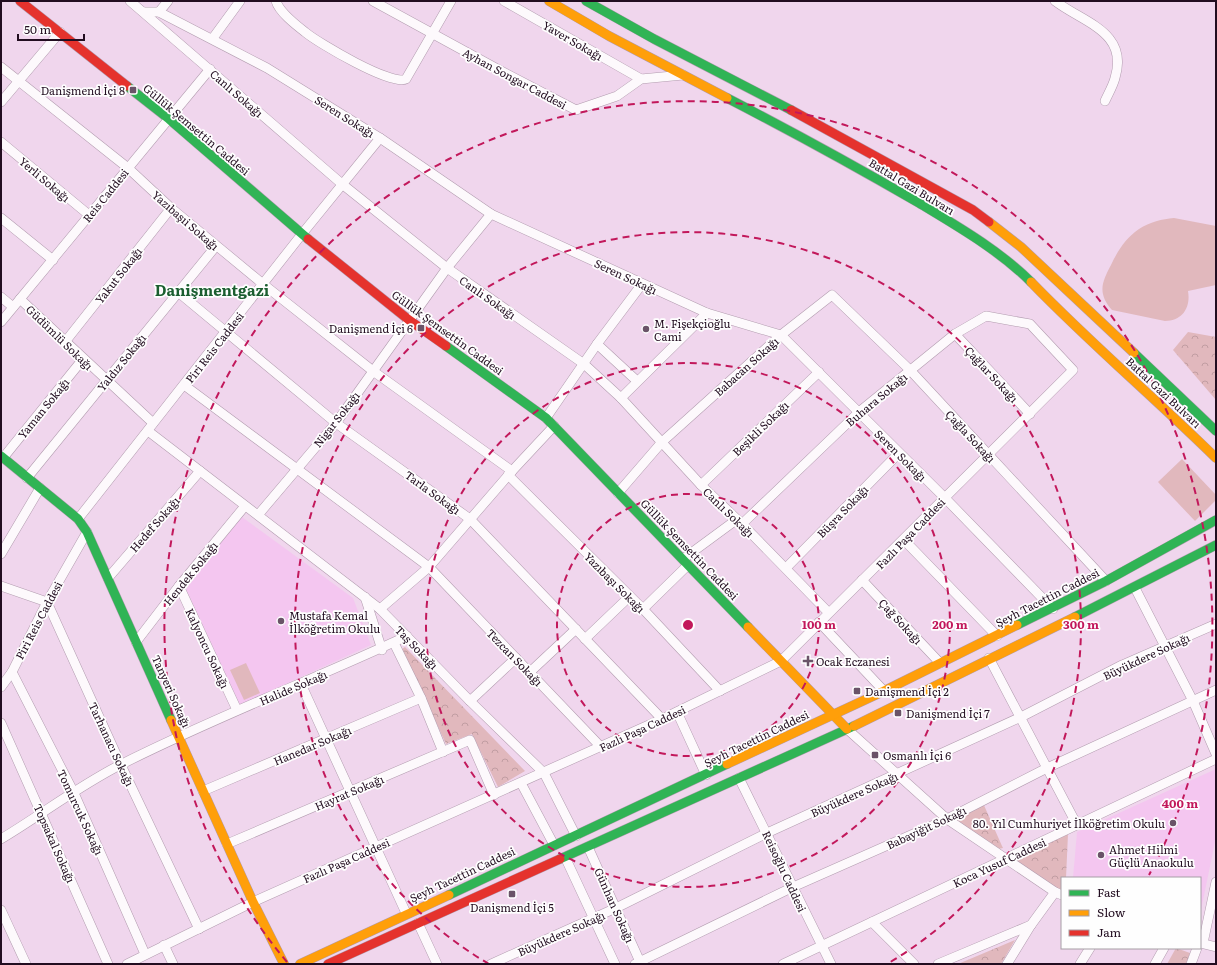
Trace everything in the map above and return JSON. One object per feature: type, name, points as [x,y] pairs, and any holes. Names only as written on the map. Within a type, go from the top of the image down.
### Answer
[{"type":"street","name":"Güllük Şemsettin Caddesi","points":[[20,1],[168,119],[302,234],[409,320],[546,418],[846,729]]},
{"type":"street","name":"Canlı Sokağı","points":[[130,1],[342,184],[447,268],[584,364],[621,398],[701,485],[786,568],[828,612]]},
{"type":"street","points":[[160,12],[168,1]]},
{"type":"street","points":[[213,38],[240,1]]},
{"type":"street","points":[[276,1],[279,7],[305,33],[344,57],[384,77],[400,81],[406,79],[431,33],[452,1]]},
{"type":"street","name":"Ayhan Songar Caddesi","points":[[373,1],[576,110],[617,96],[641,79],[684,75]]},
{"type":"street","name":"Yaver Sokağı","points":[[504,1],[641,79]]},
{"type":"street","name":"Battal Gazi Bulvarı","points":[[549,1],[609,36],[841,158],[947,220],[985,245],[1024,275],[1077,329],[1159,402],[1216,458]]},
{"type":"street","name":"Battal Gazi Bulvarı","points":[[586,1],[654,39],[758,92],[973,210],[1021,247],[1216,431]]},
{"type":"street","points":[[1055,1],[1100,29],[1111,39],[1116,50],[1117,62],[1115,78],[1105,101]]},
{"type":"street","name":"Seren Sokağı","points":[[144,12],[160,12],[213,38],[267,68],[380,138],[491,214],[707,313],[781,335],[944,497],[1053,609]]},
{"type":"street","points":[[1,102],[60,32]]},
{"type":"street","name":"Yazıbaşıi Sokağı","points":[[1,67],[128,168],[171,208],[216,246],[373,371]]},
{"type":"street","name":"Reis Caddesi","points":[[1,322],[210,69]]},
{"type":"street","name":"Piri Reis Caddesi","points":[[78,519],[302,234],[380,138]]},
{"type":"street","name":"Yerli Sokağı","points":[[1,142],[89,215]]},
{"type":"street","name":"Yakut Sokağı","points":[[65,342],[171,208]]},
{"type":"street","name":"Nigar Sokağı","points":[[258,515],[336,423],[447,268],[491,214]]},
{"type":"street","points":[[1,218],[52,260]]},
{"type":"street","name":"Yaldız Sokağı","points":[[27,478],[216,246]]},
{"type":"street","points":[[546,418],[597,344],[642,284]]},
{"type":"street","name":"Tarla Sokağı","points":[[178,292],[336,423],[470,518],[662,719]]},
{"type":"street","name":"Babacan Sokağı","points":[[618,493],[662,442],[781,335],[832,295]]},
{"type":"street","name":"Çağla Sokağı","points":[[832,295],[910,370],[1106,582]]},
{"type":"street","name":"Güdümlü Sokağı","points":[[1,297],[13,307]]},
{"type":"street","name":"Güdümlü Sokağı","points":[[20,299],[106,380],[150,427]]},
{"type":"street","points":[[621,398],[707,313]]},
{"type":"street","name":"Buhara Sokağı","points":[[643,609],[685,562],[739,522],[859,412],[955,334],[986,316],[1030,324],[1073,370]]},
{"type":"street","name":"Çağlar Sokağı","points":[[955,334],[1030,414]]},
{"type":"street","points":[[597,344],[637,381]]},
{"type":"street","name":"Yaman Sokağı","points":[[2,457],[84,359]]},
{"type":"street","name":"Fazlı Paşa Caddesi","points":[[127,964],[253,902],[601,747],[781,661],[828,612],[904,540],[944,497],[1073,370]]},
{"type":"street","name":"Yazıbaşı Sokağı","points":[[373,371],[510,473],[629,597],[643,609],[720,691]]},
{"type":"street","name":"Beşikli Sokağı","points":[[701,485],[819,372]]},
{"type":"street","name":"Tezcan Sokağı","points":[[184,385],[429,567],[601,747]]},
{"type":"street","points":[[380,609],[429,567],[470,518],[554,426]]},
{"type":"street","name":"Taş Sokağı","points":[[150,427],[200,471],[380,609],[408,636],[470,702],[544,773],[576,836]]},
{"type":"street","name":"Büşra Sokağı","points":[[786,568],[899,453]]},
{"type":"street","name":"Tanyeri Sokağı","points":[[2,457],[78,519],[87,532],[253,902],[284,964]]},
{"type":"street","name":"Hedef Sokağı","points":[[108,578],[200,471]]},
{"type":"street","points":[[1,554],[40,488]]},
{"type":"street","name":"Hendek Sokağı","points":[[136,642],[179,586],[245,506]]},
{"type":"street","points":[[1213,522],[1216,514]]},
{"type":"street","name":"Şeyh Tacettin Caddesi","points":[[300,964],[406,913],[576,836],[832,714],[884,691],[1106,582],[1213,522]]},
{"type":"street","name":"Piri Reis Caddesi","points":[[1,687],[12,672],[47,602],[87,532]]},
{"type":"street","points":[[904,540],[997,636]]},
{"type":"street","points":[[328,964],[846,729],[989,658],[1136,588],[1216,545]]},
{"type":"street","name":"Çağ Sokağı","points":[[862,580],[940,663]]},
{"type":"street","points":[[1,586],[47,602]]},
{"type":"street","name":"Kalyoncu Sokağı","points":[[179,586],[237,710]]},
{"type":"street","points":[[1136,588],[1192,701],[1216,754]]},
{"type":"street","points":[[364,597],[382,650]]},
{"type":"street","points":[[585,639],[629,597]]},
{"type":"street","name":"Tarhanacı Sokağı","points":[[47,602],[121,765],[199,929]]},
{"type":"street","points":[[819,622],[884,691]]},
{"type":"street","name":"Büyükdere Sokağı","points":[[491,964],[616,908],[768,833],[1021,717],[1122,665],[1216,624]]},
{"type":"street","points":[[530,672],[576,629]]},
{"type":"street","name":"Halide Sokağı","points":[[1,839],[121,765],[237,710],[382,650],[408,636]]},
{"type":"street","points":[[394,643],[421,698],[443,752]]},
{"type":"street","points":[[470,702],[516,658]]},
{"type":"street","points":[[989,658],[1077,825]]},
{"type":"street","name":"Tomurcuk Sokağı","points":[[12,672],[74,793],[145,954]]},
{"type":"street","points":[[301,684],[406,913]]},
{"type":"street","name":"Babayiğit Sokağı","points":[[639,963],[793,887],[947,819],[1047,768],[1216,690]]},
{"type":"street","name":"Hanedar Sokağı","points":[[203,791],[421,698]]},
{"type":"street","points":[[677,712],[706,775]]},
{"type":"street","name":"Topsakal Sokağı","points":[[1,723],[108,964]]},
{"type":"street","points":[[846,729],[947,819],[1058,894],[1031,925],[1007,964]]},
{"type":"street","name":"Hayrat Sokağı","points":[[227,844],[470,740],[494,795]]},
{"type":"street","name":"Koca Yusuf Caddesi","points":[[782,964],[1216,759]]},
{"type":"street","name":"Reisoğlu Caddesi","points":[[739,778],[768,833],[821,946],[831,964]]},
{"type":"street","points":[[521,783],[554,845]]},
{"type":"street","name":"Günhan Sokağı","points":[[588,847],[639,963]]},
{"type":"street","points":[[566,857],[615,964]]},
{"type":"street","points":[[1201,941],[1216,882]]},
{"type":"street","points":[[1,910],[26,964]]},
{"type":"street","points":[[872,922],[914,964]]},
{"type":"street","points":[[418,924],[437,964]]},
{"type":"street","points":[[938,964],[1031,925]]},
{"type":"street","points":[[164,945],[173,964]]},
{"type":"street","points":[[1201,945],[1216,947]]},
{"type":"street","points":[[1080,964],[1089,949]]},
{"type":"street","points":[[1155,964],[1163,949]]},
{"type":"street","points":[[1191,964],[1198,949]]},
{"type":"shaded area","name":"Mustafa Kemal İlköğretim Okulu","points":[[242,517],[353,598],[371,645],[240,705],[185,587]]},
{"type":"shaded area","points":[[1216,769],[1216,837],[1201,910],[1201,877],[1073,877],[1077,832]]},
{"type":"green space","points":[[1174,218],[1216,226],[1216,285],[1188,291],[1189,297],[1187,308],[1181,316],[1176,319],[1165,321],[1112,310],[1104,298],[1102,288],[1103,282],[1126,240],[1147,224]]},
{"type":"green space","points":[[1188,332],[1216,337],[1216,400],[1173,350]]},
{"type":"green space","points":[[1182,459],[1216,495],[1216,500],[1195,521],[1158,482]]},
{"type":"green space","points":[[405,647],[525,771],[498,787],[472,734],[446,744],[402,649]]},
{"type":"green space","points":[[246,663],[260,693],[244,700],[230,670]]},
{"type":"green space","points":[[983,803],[1003,848],[998,849],[955,820]]},
{"type":"green space","points":[[1068,834],[1066,877],[1061,877],[1061,891],[1051,887],[1011,860]]},
{"type":"green space","points":[[1015,940],[1001,964],[958,964]]},
{"type":"green space","points":[[1175,949],[1190,953],[1186,964],[1167,964]]},
{"type":"traffic: fast","points":[[586,1],[654,39],[791,110]]},
{"type":"traffic: fast","points":[[127,86],[169,119],[308,239]]},
{"type":"traffic: fast","points":[[727,98],[824,149],[963,230],[992,249],[1019,270],[1031,282]]},
{"type":"traffic: fast","points":[[446,346],[546,418],[748,627]]},
{"type":"traffic: fast","points":[[1134,353],[1216,431]]},
{"type":"traffic: fast","points":[[1,456],[78,519],[87,532],[171,720]]},
{"type":"traffic: fast","points":[[1017,625],[1106,581],[1216,520]]},
{"type":"traffic: fast","points":[[1075,617],[1216,545]]},
{"type":"traffic: fast","points":[[560,859],[854,726]]},
{"type":"traffic: fast","points":[[449,895],[727,764]]},
{"type":"traffic: slow","points":[[549,1],[609,36],[727,98]]},
{"type":"traffic: slow","points":[[989,222],[1021,247],[1134,353]]},
{"type":"traffic: slow","points":[[1031,282],[1076,327],[1216,458]]},
{"type":"traffic: slow","points":[[854,726],[1075,617]]},
{"type":"traffic: slow","points":[[727,764],[884,691],[1017,625]]},
{"type":"traffic: slow","points":[[748,627],[847,729]]},
{"type":"traffic: slow","points":[[171,720],[253,902],[284,964]]},
{"type":"traffic: slow","points":[[300,964],[449,895]]},
{"type":"traffic: jam","points":[[20,1],[127,86]]},
{"type":"traffic: jam","points":[[791,110],[973,210],[989,222]]},
{"type":"traffic: jam","points":[[308,239],[409,320],[446,346]]},
{"type":"traffic: jam","points":[[328,964],[560,859]]},
{"type":"place","name":"Danişmend İçi 8","points":[[133,90]]},
{"type":"place","name":"Danişmend İçi 6","points":[[421,328]]},
{"type":"place","name":"M. Fişekçioğlu Cami","points":[[646,329]]},
{"type":"place","name":"Mustafa Kemal İlköğretim Okulu","points":[[281,621]]},
{"type":"place","name":"Ocak Eczanesi","points":[[808,661]]},
{"type":"place","name":"Danişmend İçi 2","points":[[857,691]]},
{"type":"place","name":"Danişmend İçi 7","points":[[898,713]]},
{"type":"place","name":"Osmanlı İçi 6","points":[[875,755]]},
{"type":"place","name":"80. Yıl Cumhuriyet İlköğretim Okulu","points":[[1173,823]]},
{"type":"place","name":"Ahmet Hilmi Güçlü Anaokulu","points":[[1101,855]]},
{"type":"place","name":"Danişmend İçi 5","points":[[512,894]]},
{"type":"district","name":"Danişmentgazi","points":[[212,289]]}]
